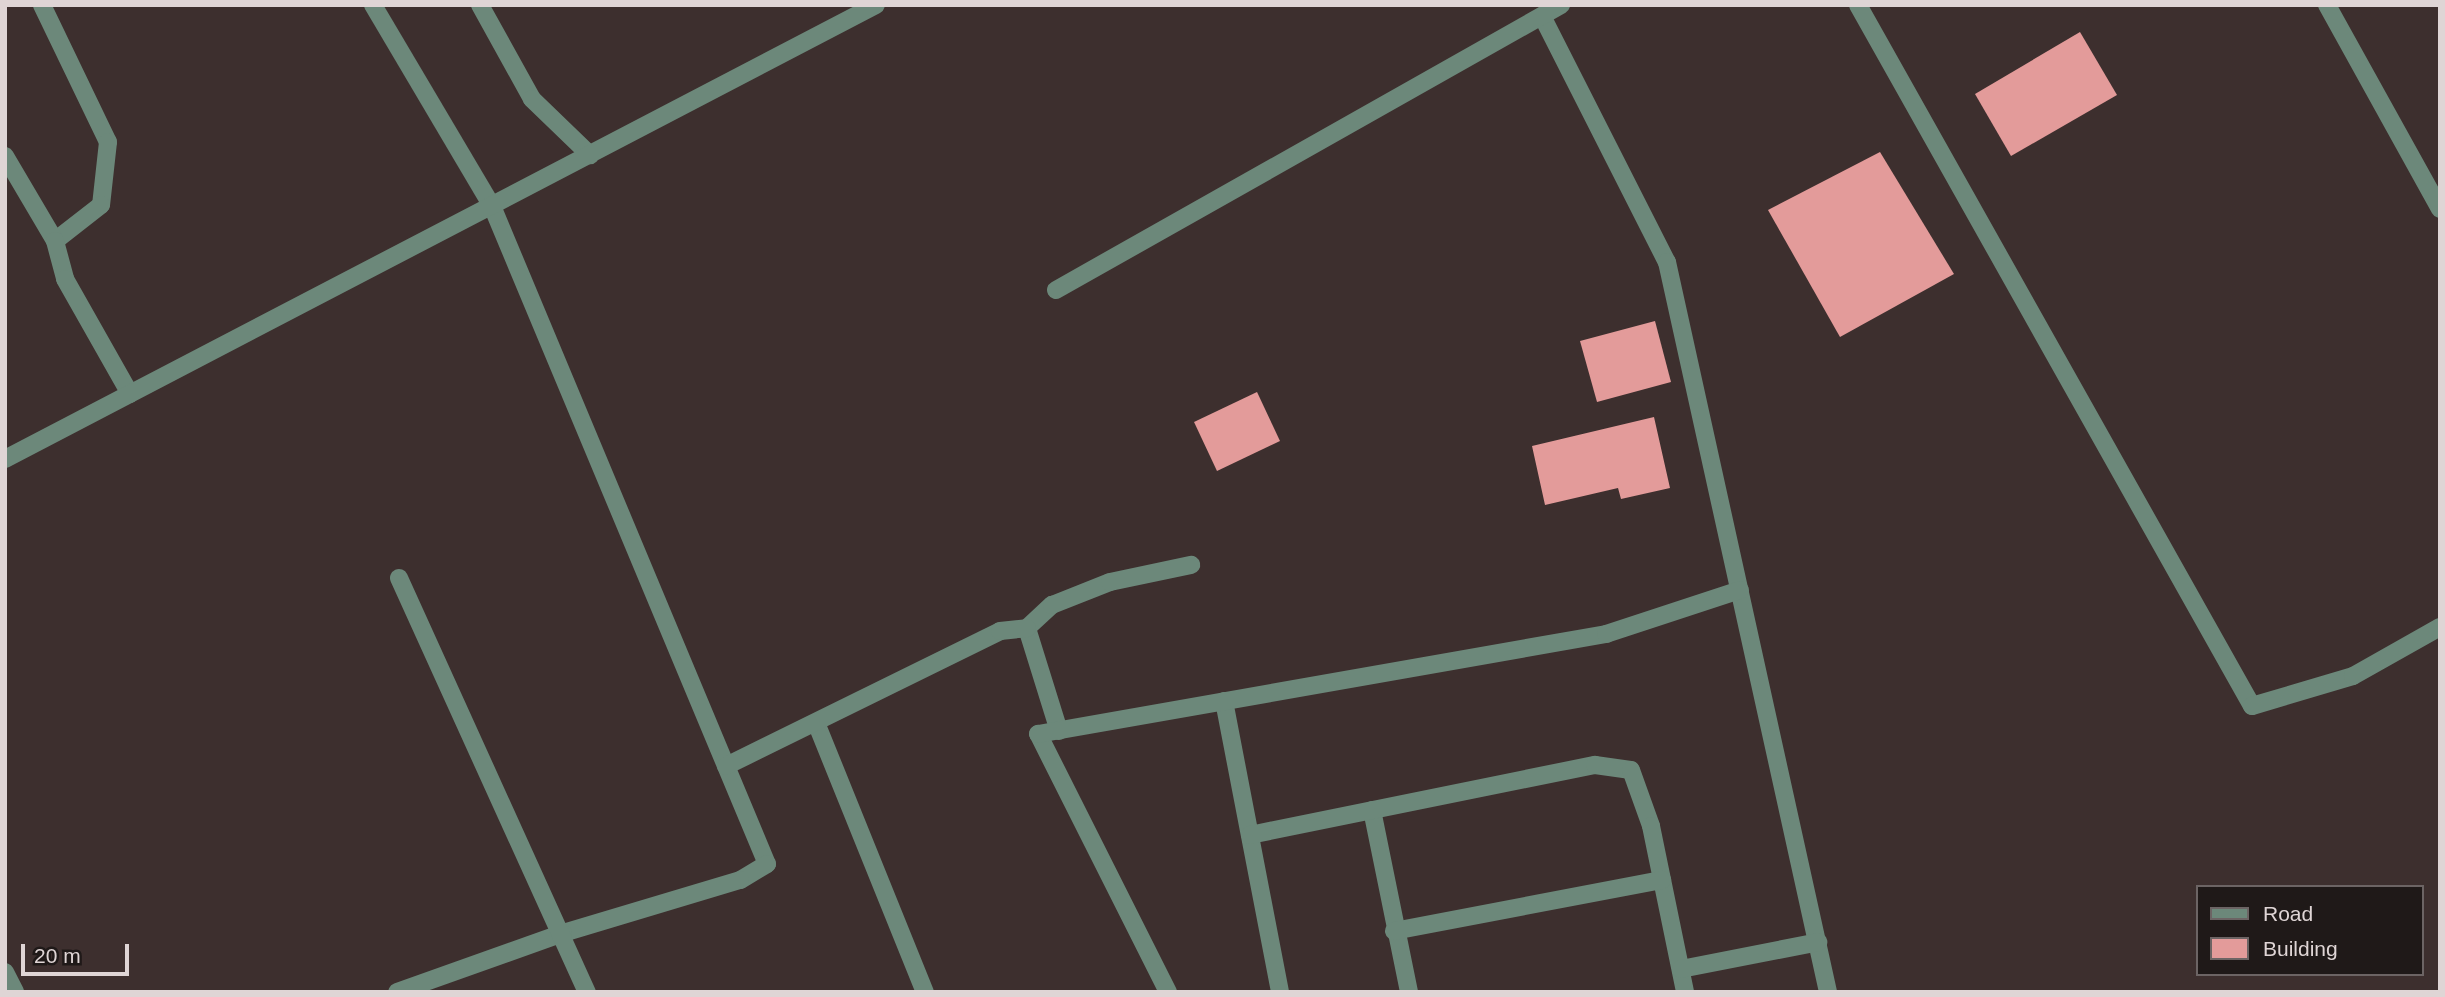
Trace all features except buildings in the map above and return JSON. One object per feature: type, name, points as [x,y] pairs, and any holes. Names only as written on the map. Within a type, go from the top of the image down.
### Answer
[{"type":"street","points":[[42,5],[108,142],[101,205],[55,241]]},
{"type":"street","points":[[373,5],[492,206],[767,864],[740,880],[564,933],[397,992]]},
{"type":"street","points":[[480,5],[533,99],[590,155]]},
{"type":"street","points":[[5,459],[876,5]]},
{"type":"street","points":[[1056,290],[1561,5]]},
{"type":"street","points":[[1858,5],[2252,706],[2353,676],[2440,627]]},
{"type":"street","points":[[2327,5],[2440,209]]},
{"type":"street","points":[[1542,16],[1667,262],[1828,992]]},
{"type":"street","points":[[5,156],[55,241],[65,279],[130,394]]},
{"type":"street","points":[[726,766],[817,725],[1000,631],[1027,628],[1052,605],[1110,582],[1191,565]]},
{"type":"street","points":[[399,578],[564,933],[587,992]]},
{"type":"street","points":[[1168,992],[1038,734],[1606,634],[1740,590]]},
{"type":"street","points":[[1027,628],[1059,731]]},
{"type":"street","points":[[1224,701],[1280,992]]},
{"type":"street","points":[[817,725],[925,992]]},
{"type":"street","points":[[1250,835],[1595,765],[1632,770],[1651,826],[1685,992]]},
{"type":"street","points":[[1372,810],[1394,931],[1409,992]]},
{"type":"street","points":[[1394,931],[1662,880]]},
{"type":"street","points":[[1681,969],[1818,942]]},
{"type":"street","points":[[5,972],[15,992]]}]
